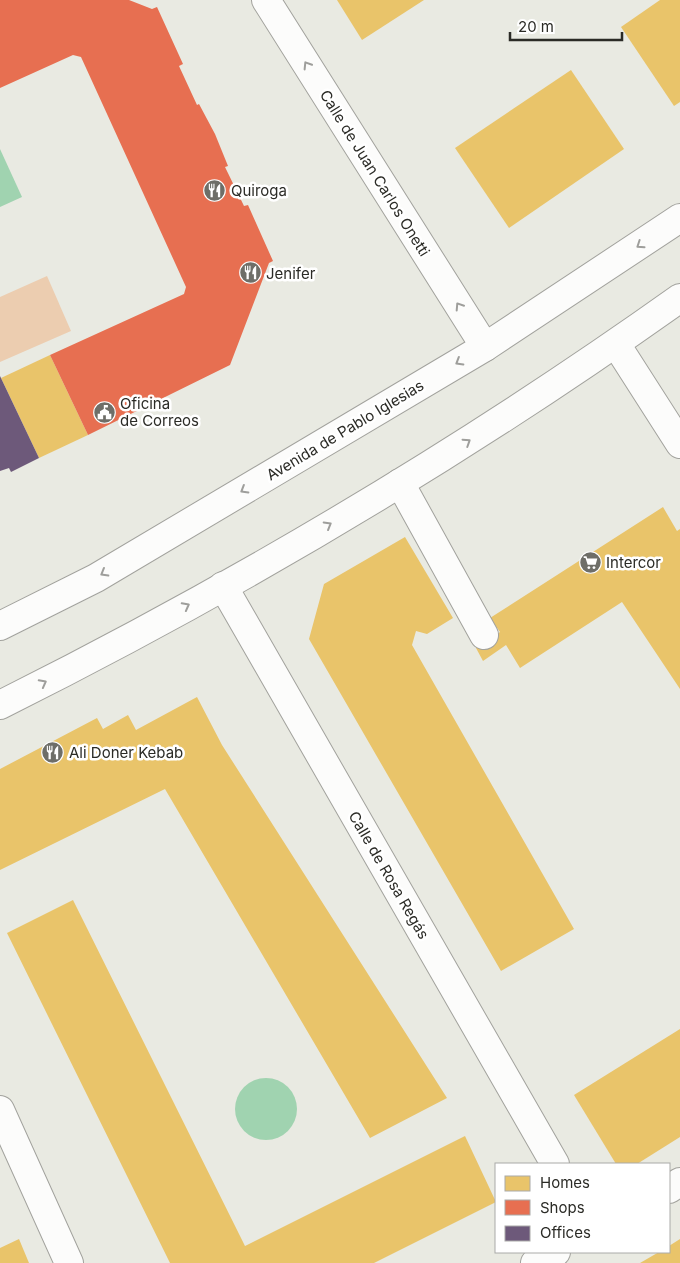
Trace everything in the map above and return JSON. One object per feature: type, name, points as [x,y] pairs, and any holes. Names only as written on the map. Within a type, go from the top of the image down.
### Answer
[{"type":"street","name":"Calle de Juan Carlos Onetti","points":[[266,0],[486,346]]},
{"type":"street","name":"Avenida de Pablo Iglesias","points":[[0,626],[96,578],[486,346],[680,218]]},
{"type":"street","points":[[0,705],[223,586],[400,483],[616,344],[680,298]]},
{"type":"street","points":[[616,344],[680,444]]},
{"type":"street","points":[[400,483],[484,635]]},
{"type":"street","name":"Calle de Rosa Regás","points":[[223,586],[554,1163]]},
{"type":"street","points":[[0,1110],[69,1263]]},
{"type":"street","points":[[535,1263],[554,1253]]},
{"type":"shaded area","points":[[0,149],[22,197],[0,207]]},
{"type":"shaded area","points":[[47,276],[71,331],[0,362],[0,297]]},
{"type":"shaded area","points":[[260,1078],[272,1078],[288,1087],[295,1097],[297,1109],[295,1121],[288,1131],[272,1140],[260,1140],[249,1135],[240,1126],[235,1115],[235,1103],[240,1092],[249,1083]]},
{"type":"building: Homes","points":[[337,0],[424,0],[362,40]]},
{"type":"building: Homes","points":[[660,0],[680,0],[680,102],[674,106],[621,27]]},
{"type":"building: Homes","points":[[571,70],[624,149],[509,228],[455,148]]},
{"type":"building: Homes","points":[[50,355],[88,435],[39,458],[1,378]]},
{"type":"building: Homes","points":[[663,507],[677,531],[680,529],[680,689],[622,602],[520,668],[506,645],[483,661],[476,648],[500,632],[490,618]]},
{"type":"building: Homes","points":[[405,537],[453,618],[427,634],[416,631],[412,645],[574,929],[501,971],[309,639],[324,584]]},
{"type":"building: Homes","points":[[197,697],[222,745],[447,1098],[370,1138],[165,789],[0,870],[0,769],[97,718],[103,729],[128,715],[136,730]]},
{"type":"building: Homes","points":[[73,900],[245,1246],[465,1136],[495,1202],[374,1263],[170,1263],[7,933]]},
{"type":"building: Homes","points":[[680,1029],[680,1137],[639,1163],[615,1163],[574,1095]]},
{"type":"building: Homes","points":[[19,1239],[29,1263],[0,1263],[0,1248]]},
{"type":"building: Homes","points":[[680,1239],[680,1263],[640,1263],[657,1253],[670,1253],[670,1245]]},
{"type":"building: Shops","points":[[0,0],[129,0],[152,9],[157,7],[183,64],[179,66],[197,105],[199,104],[215,134],[228,166],[225,167],[244,206],[248,205],[273,261],[269,263],[230,365],[88,435],[50,355],[184,294],[186,287],[81,57],[73,55],[0,88]]},
{"type":"building: Offices","points":[[0,376],[39,458],[11,472],[9,468],[0,471]]},
{"type":"place","name":"Quiroga","points":[[215,190]]},
{"type":"place","name":"Jenifer","points":[[250,273]]},
{"type":"place","name":"Oficina de Correos","points":[[104,412]]},
{"type":"place","name":"Intercor","points":[[590,562]]},
{"type":"place","name":"Ali Doner Kebab","points":[[53,752]]}]
